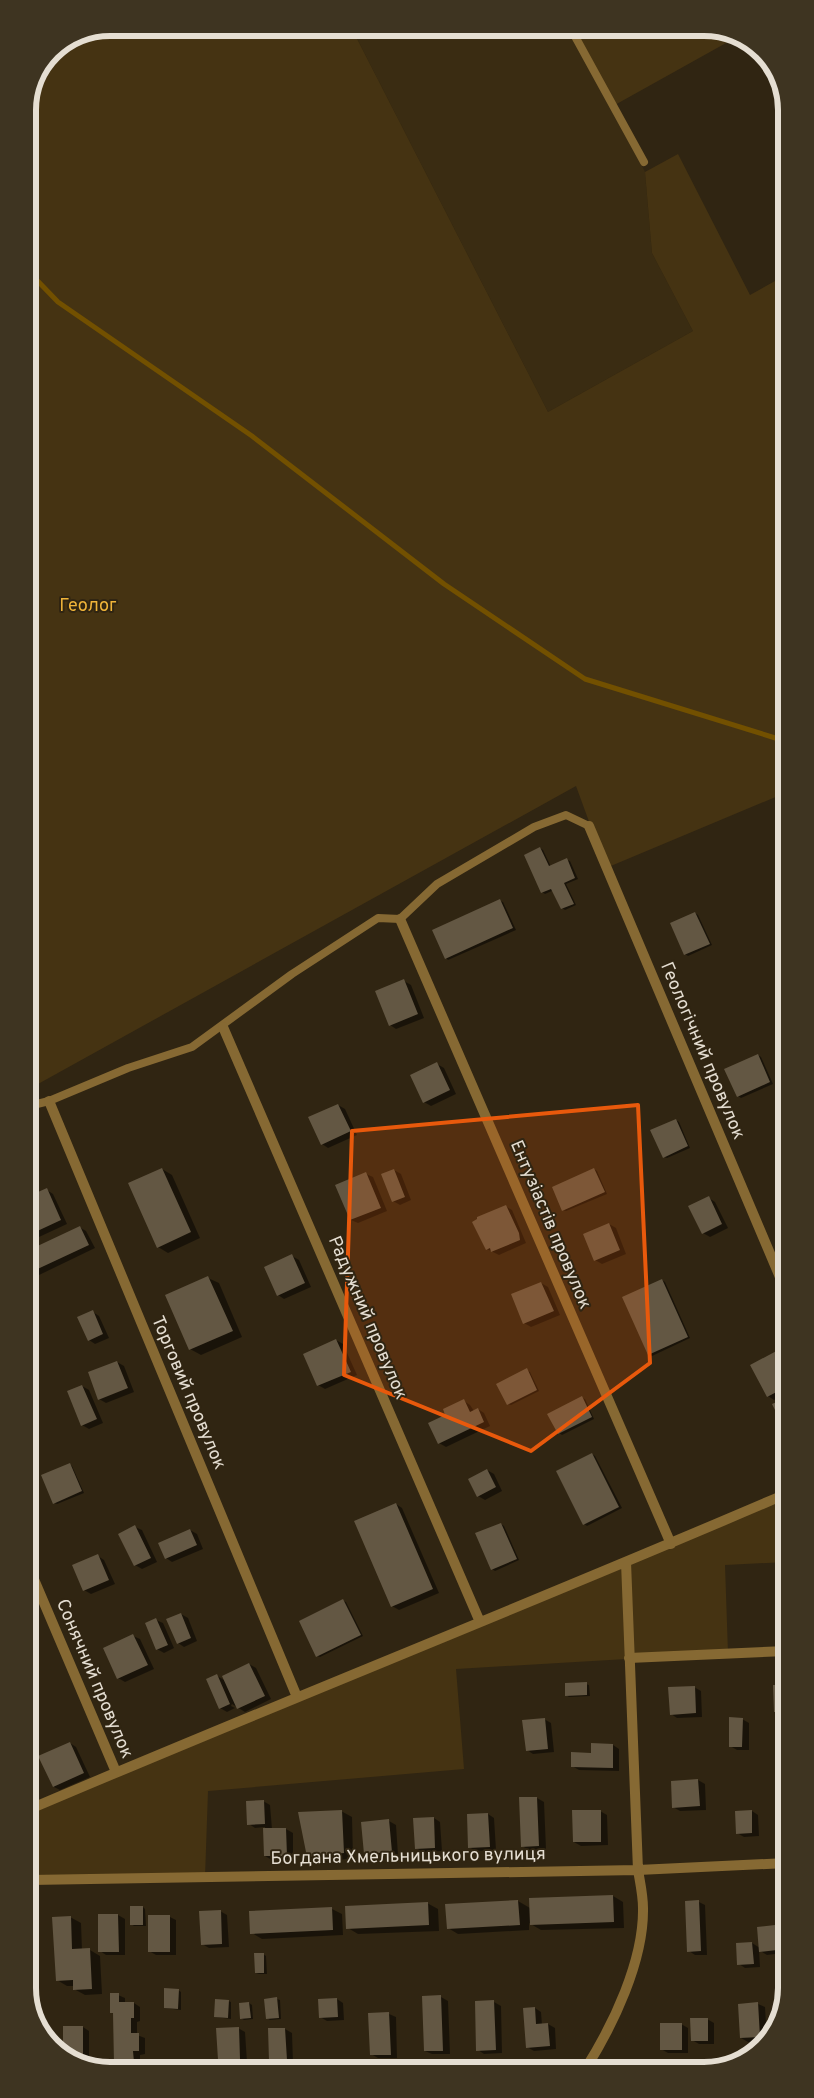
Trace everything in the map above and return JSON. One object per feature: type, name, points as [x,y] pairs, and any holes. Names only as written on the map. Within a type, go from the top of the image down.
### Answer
[{"type":"street","name":"Геологічний провулок","points":[[589,826],[778,1272]]},
{"type":"street","name":"Ентузіастів провулок","points":[[400,919],[671,1544]]},
{"type":"street","name":"Радужний провулок","points":[[223,1027],[480,1622]]},
{"type":"street","name":"Торговий провулок","points":[[49,1101],[297,1697]]},
{"type":"street","points":[[36,1806],[671,1544],[778,1497]]},
{"type":"street","points":[[590,2062],[608,2034],[630,1977],[639,1944],[643,1909],[638,1870],[626,1562]]},
{"type":"street","name":"Сонячний провулок","points":[[36,1584],[116,1772]]},
{"type":"street","points":[[629,1658],[778,1651]]},
{"type":"street","name":"Богдана Хмельницького вулиця","points":[[36,1880],[638,1870],[778,1863]]},
{"type":"lane","points":[[574,36],[644,162]]},
{"type":"lane","points":[[36,1104],[49,1101],[128,1068],[192,1047],[223,1027],[292,974],[378,918],[400,919],[437,884],[534,827],[566,816],[589,826]]},
{"type":"highlighted area","points":[[638,1105],[650,1363],[531,1451],[344,1375],[352,1131]]},
{"type":"shaded area","points":[[356,36],[575,36],[613,106],[645,172],[652,253],[693,331],[548,412]]},
{"type":"green space","name":"Геолог","points":[[110,36],[356,36],[548,412],[693,331],[652,253],[645,172],[678,154],[750,295],[778,279],[778,796],[606,868],[576,786],[36,1085],[36,106],[42,82],[49,69],[69,49],[82,42]]},
{"type":"green space","points":[[575,36],[708,36],[729,41],[613,106]]},
{"type":"green space","points":[[778,1497],[778,1562],[725,1565],[728,1653],[456,1669],[464,1769],[208,1791],[205,1877],[36,1880],[36,1806]]},
{"type":"building","points":[[540,847],[549,866],[567,858],[575,878],[564,883],[574,904],[561,909],[551,889],[541,893],[524,855]]},
{"type":"building","points":[[500,899],[513,928],[445,959],[432,930]]},
{"type":"building","points":[[695,912],[710,944],[684,955],[670,923]]},
{"type":"building","points":[[404,979],[418,1014],[389,1026],[375,991]]},
{"type":"building","points":[[758,1054],[770,1082],[737,1097],[724,1069]]},
{"type":"building","points":[[437,1062],[450,1090],[423,1103],[410,1075]]},
{"type":"building","points":[[338,1104],[351,1131],[321,1145],[308,1117]]},
{"type":"building","points":[[676,1119],[688,1146],[663,1158],[650,1130]]},
{"type":"building","points":[[162,1168],[191,1232],[157,1248],[128,1183]]},
{"type":"building","points":[[594,1168],[605,1192],[562,1211],[552,1187]]},
{"type":"building","points":[[394,1169],[405,1197],[392,1202],[381,1174]]},
{"type":"building","points":[[366,1172],[381,1208],[350,1220],[335,1185]]},
{"type":"building","points":[[47,1188],[61,1220],[36,1232],[36,1193]]},
{"type":"building","points":[[709,1196],[722,1224],[702,1234],[688,1206]]},
{"type":"building","points":[[506,1205],[519,1233],[520,1240],[491,1252],[490,1248],[486,1250],[472,1222],[477,1217]]},
{"type":"building","points":[[609,1223],[620,1250],[594,1261],[583,1234]]},
{"type":"building","points":[[80,1226],[89,1245],[36,1270],[36,1247]]},
{"type":"building","points":[[292,1254],[305,1283],[277,1296],[264,1267]]},
{"type":"building","points":[[208,1276],[233,1331],[189,1350],[165,1295]]},
{"type":"building","points":[[662,1279],[688,1337],[648,1355],[622,1297]]},
{"type":"building","points":[[541,1282],[554,1311],[523,1324],[511,1294]]},
{"type":"building","points":[[93,1310],[103,1334],[88,1341],[77,1317]]},
{"type":"building","points":[[336,1339],[351,1372],[317,1386],[303,1354]]},
{"type":"building","points":[[778,1350],[778,1391],[767,1397],[750,1365]]},
{"type":"building","points":[[117,1361],[128,1388],[98,1400],[88,1372]]},
{"type":"building","points":[[527,1368],[537,1390],[507,1405],[496,1384]]},
{"type":"building","points":[[82,1385],[97,1419],[81,1426],[67,1391]]},
{"type":"building","points":[[582,1396],[592,1417],[558,1434],[547,1414]]},
{"type":"building","points":[[464,1399],[470,1412],[478,1408],[484,1422],[438,1444],[428,1423],[445,1415],[443,1409]]},
{"type":"building","points":[[778,1401],[778,1416],[772,1404]]},
{"type":"building","points":[[592,1453],[619,1507],[583,1525],[556,1471]]},
{"type":"building","points":[[70,1463],[82,1491],[53,1504],[41,1475]]},
{"type":"building","points":[[487,1469],[496,1487],[477,1497],[468,1479]]},
{"type":"building","points":[[396,1503],[433,1589],[391,1607],[354,1521]]},
{"type":"building","points":[[501,1523],[517,1559],[491,1570],[475,1533]]},
{"type":"building","points":[[135,1525],[151,1558],[134,1566],[118,1534]]},
{"type":"building","points":[[190,1529],[197,1545],[165,1559],[158,1543]]},
{"type":"building","points":[[98,1554],[109,1580],[83,1591],[72,1565]]},
{"type":"building","points":[[343,1599],[361,1635],[316,1657],[299,1621]]},
{"type":"building","points":[[181,1613],[191,1638],[177,1644],[166,1619]]},
{"type":"building","points":[[156,1618],[168,1645],[156,1650],[145,1623]]},
{"type":"building","points":[[133,1634],[148,1665],[117,1679],[103,1648]]},
{"type":"building","points":[[249,1663],[265,1696],[237,1709],[222,1676]]},
{"type":"building","points":[[217,1674],[230,1704],[219,1709],[206,1679]]},
{"type":"building","points":[[587,1682],[587,1695],[565,1696],[565,1683]]},
{"type":"building","points":[[773,1685],[778,1685],[778,1712],[774,1712]]},
{"type":"building","points":[[695,1686],[696,1713],[670,1715],[668,1687]]},
{"type":"building","points":[[729,1717],[743,1718],[742,1747],[729,1747]]},
{"type":"building","points":[[545,1718],[548,1749],[526,1751],[522,1720]]},
{"type":"building","points":[[70,1742],[84,1773],[53,1787],[38,1756]]},
{"type":"building","points":[[591,1743],[613,1744],[613,1768],[571,1767],[571,1752],[591,1753]]},
{"type":"building","points":[[698,1779],[700,1806],[672,1808],[671,1781]]},
{"type":"building","points":[[519,1797],[537,1797],[539,1846],[521,1847]]},
{"type":"building","points":[[264,1800],[265,1824],[247,1825],[246,1801]]},
{"type":"building","points":[[342,1810],[344,1853],[307,1857],[298,1812]]},
{"type":"building","points":[[572,1810],[601,1810],[601,1842],[573,1842]]},
{"type":"building","points":[[752,1810],[752,1833],[736,1834],[735,1811]]},
{"type":"building","points":[[488,1813],[490,1847],[468,1848],[467,1814]]},
{"type":"building","points":[[434,1817],[435,1848],[415,1849],[413,1818]]},
{"type":"building","points":[[389,1819],[392,1852],[364,1854],[361,1822]]},
{"type":"building","points":[[263,1828],[286,1828],[287,1856],[264,1856]]},
{"type":"building","points":[[613,1895],[614,1922],[530,1925],[529,1898]]},
{"type":"building","points":[[518,1900],[520,1925],[447,1929],[445,1904]]},
{"type":"building","points":[[699,1900],[701,1951],[687,1952],[685,1901]]},
{"type":"building","points":[[428,1902],[429,1925],[346,1929],[345,1906]]},
{"type":"building","points":[[130,1906],[143,1906],[143,1925],[130,1925]]},
{"type":"building","points":[[332,1907],[333,1930],[250,1934],[249,1911]]},
{"type":"building","points":[[221,1910],[222,1944],[201,1945],[199,1911]]},
{"type":"building","points":[[98,1914],[118,1914],[119,1952],[98,1952]]},
{"type":"building","points":[[148,1915],[170,1915],[170,1952],[148,1952]]},
{"type":"building","points":[[71,1916],[72,1949],[90,1948],[92,1989],[73,1990],[73,1980],[56,1981],[52,1917]]},
{"type":"building","points":[[775,1925],[777,1950],[759,1952],[757,1927]]},
{"type":"building","points":[[752,1942],[754,1964],[737,1965],[736,1943]]},
{"type":"building","points":[[254,1953],[264,1953],[264,1973],[255,1973]]},
{"type":"building","points":[[164,1988],[179,1989],[178,2009],[164,2008]]},
{"type":"building","points":[[110,1993],[119,1993],[119,2002],[134,2002],[134,2018],[131,2018],[131,2033],[139,2033],[139,2051],[133,2051],[134,2062],[114,2062],[113,2013],[110,2013]]},
{"type":"building","points":[[441,1995],[443,2051],[424,2051],[422,1996]]},
{"type":"building","points":[[277,1997],[279,2018],[266,2019],[264,1999]]},
{"type":"building","points":[[337,1998],[338,2017],[319,2018],[318,1999]]},
{"type":"building","points":[[215,1999],[229,2000],[228,2018],[214,2017]]},
{"type":"building","points":[[494,2000],[496,2050],[476,2051],[475,2001]]},
{"type":"building","points":[[249,2002],[251,2018],[240,2019],[239,2003]]},
{"type":"building","points":[[758,2002],[759,2037],[740,2038],[738,2004]]},
{"type":"building","points":[[535,2007],[536,2024],[548,2023],[550,2046],[526,2048],[523,2008]]},
{"type":"building","points":[[389,2012],[391,2055],[370,2055],[368,2013]]},
{"type":"building","points":[[690,2018],[708,2018],[708,2041],[691,2041]]},
{"type":"building","points":[[660,2023],[682,2023],[682,2050],[660,2050]]},
{"type":"building","points":[[63,2026],[83,2026],[83,2056],[63,2044]]},
{"type":"building","points":[[239,2027],[240,2059],[218,2060],[216,2028]]},
{"type":"building","points":[[268,2028],[285,2028],[287,2060],[269,2061]]},
{"type":"waterway","points":[[36,279],[58,302],[252,436],[444,584],[585,679],[778,739]]}]
